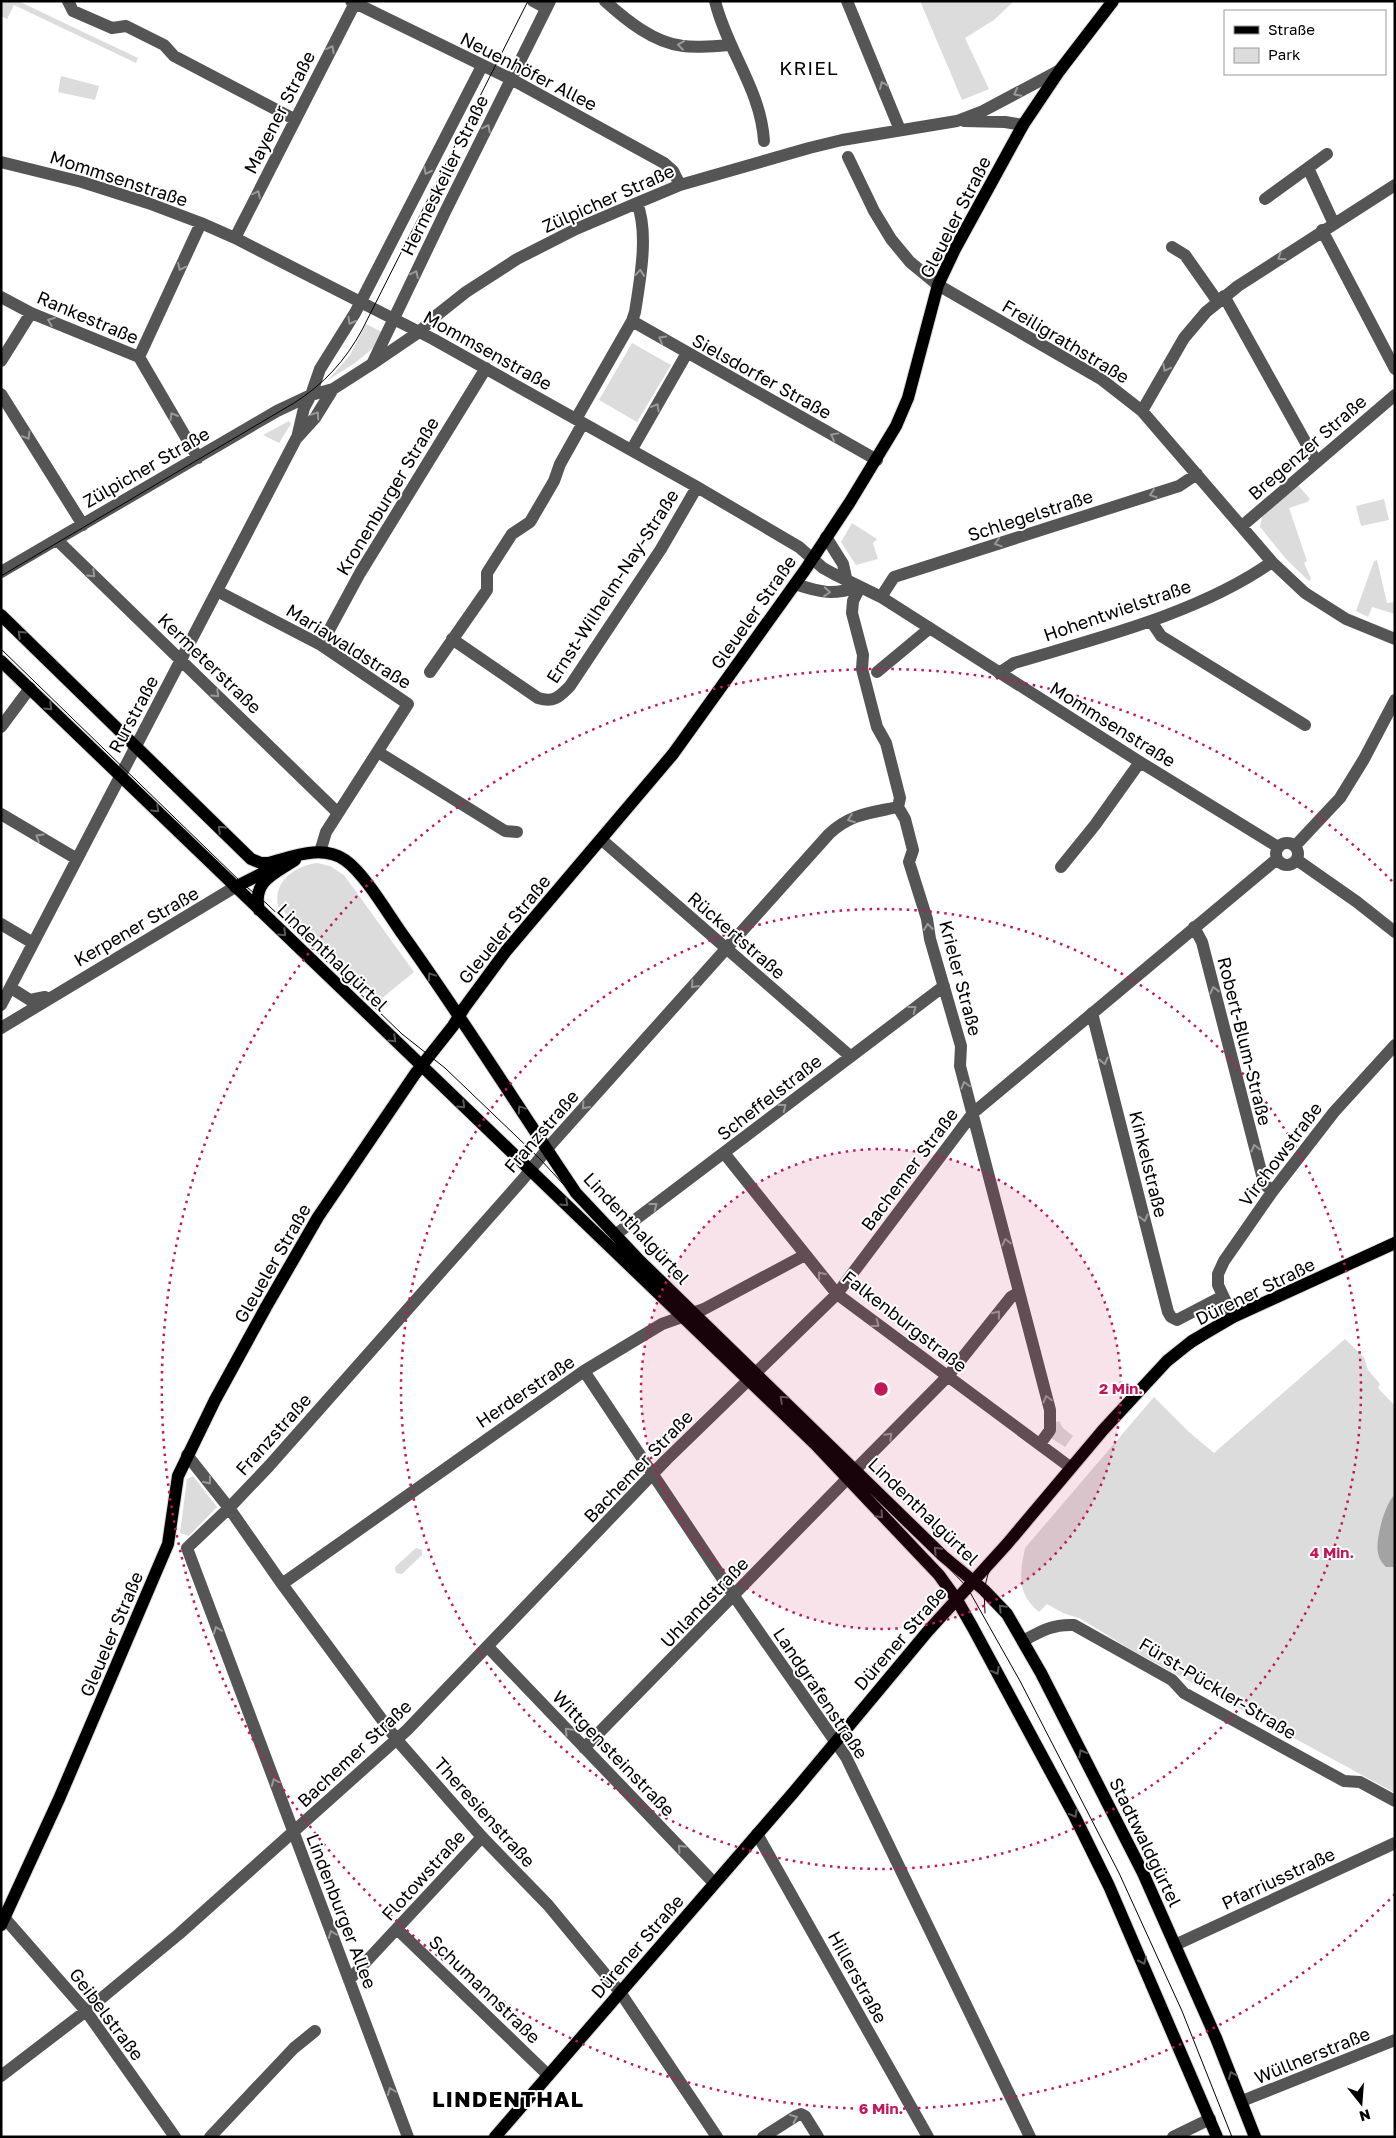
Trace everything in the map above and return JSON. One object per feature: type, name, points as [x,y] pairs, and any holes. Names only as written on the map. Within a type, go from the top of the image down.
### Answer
[{"type":"main road","name":"Gleueler Straße","points":[[2,1919],[65,1786],[168,1544],[178,1476],[187,1455],[261,1316],[318,1217],[369,1138],[506,951],[674,754],[795,584],[877,460],[896,426],[911,390],[938,285],[955,249],[1023,125],[1060,70],[1113,1]]},
{"type":"main road","name":"Lindenthalgürtel","points":[[1,616],[251,859],[261,863],[268,863],[320,852],[332,854],[345,860],[362,878],[576,1193],[689,1314],[753,1377],[815,1444],[972,1581]]},
{"type":"main road","name":"Lindenthalgürtel","points":[[1,661],[530,1170],[689,1314]]},
{"type":"main road","name":"Lindenthalgürtel","points":[[235,887],[301,855]]},
{"type":"main road","name":"Lindenthalgürtel","points":[[259,910],[256,898],[264,882],[301,855]]},
{"type":"main road","name":"Dürener Straße","points":[[495,2137],[757,1834],[880,1687],[972,1581],[1007,1544],[1070,1467],[1168,1361],[1192,1341],[1233,1317],[1395,1244]]},
{"type":"main road","name":"Lindenthalgürtel","points":[[851,1475],[939,1575],[957,1600]]},
{"type":"main road","name":"Stadtwaldgürtel","points":[[972,1581],[984,1590],[1007,1614],[1023,1641],[1135,1856],[1242,2101],[1255,2137]]},
{"type":"main road","points":[[957,1600],[1075,1817],[1109,1886],[1217,2137]]},
{"type":"street","points":[[68,1],[74,11],[112,28],[126,26],[164,45],[174,56],[294,119]]},
{"type":"street","points":[[533,1],[548,5]]},
{"type":"street","points":[[606,1],[636,26],[676,45],[730,45]]},
{"type":"street","points":[[715,1],[730,45],[745,71],[757,105],[763,123],[764,141]]},
{"type":"street","points":[[847,1],[900,130]]},
{"type":"street","name":"Mayener Straße","points":[[235,238],[353,2]]},
{"type":"street","name":"Neuenhöfer Allee","points":[[353,2],[511,79],[664,163],[673,171],[680,185]]},
{"type":"street","name":"Hermeskeiler Straße","points":[[372,364],[548,5]]},
{"type":"street","name":"Hermeskeiler Straße","points":[[361,301],[482,66]]},
{"type":"street","name":"Zülpicher Straße","points":[[957,121],[982,112],[1060,70]]},
{"type":"street","name":"Zülpicher Straße","points":[[1,572],[277,411],[311,395],[333,388],[420,332],[436,315],[466,292],[517,259],[576,229],[680,185],[825,144],[957,121],[1005,122],[1023,125]]},
{"type":"street","points":[[1265,199],[1327,154]]},
{"type":"street","name":"Freiligrathstraße","points":[[848,158],[891,239],[910,262],[938,285],[1101,379],[1142,411],[1272,562],[1323,606],[1360,626],[1395,639]]},
{"type":"street","name":"Mommsenstraße","points":[[2,164],[82,182],[148,203],[201,223],[235,238],[420,332],[697,487],[799,548],[824,568],[847,582],[881,596],[1278,853]]},
{"type":"street","points":[[1308,168],[1328,227],[1395,369]]},
{"type":"street","points":[[1142,411],[1184,338],[1221,299],[1328,227],[1395,185]]},
{"type":"street","points":[[430,672],[486,590],[487,573],[508,539],[512,534],[530,522],[554,481],[580,421],[632,321],[638,293],[642,237],[642,218],[636,203]]},
{"type":"street","points":[[139,357],[201,223]]},
{"type":"street","points":[[1172,246],[1184,255],[1221,299],[1316,461]]},
{"type":"street","name":"Rankestraße","points":[[1,297],[31,313],[139,357],[198,458]]},
{"type":"street","points":[[311,395],[320,369],[340,340],[361,301]]},
{"type":"street","points":[[1,361],[31,313]]},
{"type":"street","name":"Sielsdorfer Straße","points":[[632,321],[687,354],[877,460]]},
{"type":"street","points":[[632,449],[687,354]]},
{"type":"street","name":"Kronenburger Straße","points":[[320,645],[360,573],[486,368]]},
{"type":"street","name":"Rurstraße","points":[[1,1005],[296,440],[315,418],[333,388]]},
{"type":"street","points":[[1,394],[83,525]]},
{"type":"street","name":"Bregenzer Straße","points":[[1242,526],[1395,394]]},
{"type":"street","name":"Rurstraße","points":[[296,440],[304,408],[311,395]]},
{"type":"street","name":"Schlegelstraße","points":[[881,596],[894,577],[1179,486],[1197,474]]},
{"type":"street","name":"Ernst-Wilhelm-Nay-Straße","points":[[452,639],[538,698],[548,701],[558,699],[575,677],[661,549],[697,487]]},
{"type":"street","points":[[826,537],[843,564],[847,582]]},
{"type":"street","name":"Kermeterstraße","points":[[57,540],[338,812]]},
{"type":"street","name":"Hohentwielstraße","points":[[999,673],[1014,663],[1151,621],[1214,594],[1272,562]]},
{"type":"street","points":[[795,584],[817,591],[840,593],[860,587]]},
{"type":"street","name":"Krieler Straße","points":[[860,587],[853,601],[852,613],[862,655],[862,669],[877,727],[886,743],[900,798],[898,807],[907,827],[913,850],[909,862],[927,919],[930,939],[961,1046],[960,1066],[1050,1410],[1050,1430],[1040,1444]]},
{"type":"street","name":"Mariawaldstraße","points":[[217,591],[320,645],[408,704],[378,752]]},
{"type":"street","points":[[1151,621],[1161,636],[1305,725]]},
{"type":"street","points":[[877,672],[930,628]]},
{"type":"street","points":[[1,727],[30,688]]},
{"type":"street","points":[[1295,846],[1340,798],[1364,760],[1395,700]]},
{"type":"street","points":[[320,852],[322,840],[338,812],[378,752],[505,831],[517,832]]},
{"type":"street","points":[[1060,867],[1095,825],[1140,762]]},
{"type":"street","name":"Franzstraße","points":[[187,1548],[269,1466],[726,949],[841,823],[851,818],[898,807]]},
{"type":"street","points":[[1,814],[78,859]]},
{"type":"street","name":"Rückertstraße","points":[[602,840],[850,1056]]},
{"type":"street","points":[[1288,843],[1295,846],[1298,852],[1297,860],[1292,865],[1285,865],[1278,853],[1288,843]]},
{"type":"street","name":"Bachemer Straße","points":[[1,2076],[86,2011],[179,1934],[397,1740],[666,1460],[837,1294],[973,1113],[1194,927],[1278,853]]},
{"type":"street","points":[[1297,860],[1357,902],[1395,932]]},
{"type":"street","name":"Kerpener Straße","points":[[1,1028],[235,887]]},
{"type":"street","points":[[1,924],[33,943]]},
{"type":"street","name":"Robert-Blum-Straße","points":[[1194,927],[1202,942],[1264,1183],[1272,1192]]},
{"type":"street","name":"Scheffelstraße","points":[[615,1235],[944,986]]},
{"type":"street","name":"Kerpener Straße","points":[[11,988],[30,1000],[55,994]]},
{"type":"street","name":"Kinkelstraße","points":[[1092,1013],[1168,1312],[1171,1317],[1177,1320],[1223,1296]]},
{"type":"street","name":"Virchowstraße","points":[[1233,1317],[1218,1285],[1218,1274],[1224,1260],[1272,1192],[1334,1112],[1395,1045]]},
{"type":"street","name":"Falkenburgstraße","points":[[724,1153],[837,1294],[1070,1467]]},
{"type":"street","name":"Herderstraße","points":[[282,1584],[584,1371],[662,1324],[689,1314],[805,1255]]},
{"type":"street","name":"Uhlandstraße","points":[[584,1748],[947,1377],[1011,1297],[1018,1293]]},
{"type":"street","name":"Landgrafenstraße","points":[[584,1371],[734,1596],[846,1757],[1030,2137]]},
{"type":"street","name":"Theresienstraße","points":[[187,1455],[229,1508],[282,1584],[397,1740],[482,1837],[548,1906],[620,1992],[717,2137]]},
{"type":"street","points":[[168,1544],[187,1548]]},
{"type":"street","name":"Lindenburger Allee","points":[[187,1548],[408,2137]]},
{"type":"street","name":"Fürst-Pückler-Straße","points":[[1023,1641],[1046,1628],[1074,1625],[1172,1680],[1184,1693],[1344,1781],[1360,1782],[1395,1801]]},
{"type":"street","name":"Wittgensteinstraße","points":[[488,1647],[714,1883]]},
{"type":"street","name":"Hillerstraße","points":[[757,1834],[928,2137]]},
{"type":"street","name":"Flotowstraße","points":[[349,1980],[482,1837]]},
{"type":"street","name":"Pfarriusstraße","points":[[1175,1945],[1395,1843]]},
{"type":"street","name":"Geibelstraße","points":[[2,1919],[86,2011],[175,2137]]},
{"type":"street","name":"Schumannstraße","points":[[398,1929],[548,2075]]},
{"type":"street","points":[[210,2137],[294,2048],[315,2031]]},
{"type":"street","name":"Wüllnerstraße","points":[[1242,2101],[1395,2040]]},
{"type":"street","points":[[763,2137],[801,2114],[818,2137]]},
{"type":"street","points":[[1173,2137],[1210,2119]]},
{"type":"green space","points":[[1,1],[18,1],[138,58],[136,63],[14,5],[7,19],[1,16]]},
{"type":"green space","points":[[920,1],[1014,1],[994,20],[965,38],[989,89],[962,100]]},
{"type":"green space","points":[[61,76],[99,86],[95,100],[58,92]]},
{"type":"green space","points":[[366,324],[382,332],[378,344],[355,363],[328,380],[350,355]]},
{"type":"green space","points":[[632,343],[671,365],[637,422],[599,400]]},
{"type":"green space","points":[[289,421],[291,424],[279,443],[263,435]]},
{"type":"green space","points":[[1297,484],[1310,499],[1307,502],[1289,508],[1307,561],[1304,563],[1311,579],[1309,581],[1287,560],[1260,527],[1262,517]]},
{"type":"green space","points":[[1384,499],[1389,520],[1361,526],[1356,506]]},
{"type":"green space","points":[[852,523],[877,539],[873,543],[878,559],[856,565],[841,542]]},
{"type":"green space","points":[[1377,560],[1387,603],[1395,602],[1395,614],[1372,607],[1368,617],[1356,611],[1374,561]]},
{"type":"green space","points":[[317,863],[330,866],[344,875],[414,972],[376,1003],[278,906],[277,897],[279,889],[287,876],[301,867]]},
{"type":"green space","points":[[1345,1339],[1364,1357],[1368,1370],[1380,1384],[1378,1388],[1395,1406],[1395,1793],[1128,1648],[1081,1619],[1063,1613],[1047,1604],[1039,1612],[1026,1598],[1021,1582],[1025,1548],[1154,1397],[1189,1432],[1214,1453]]},
{"type":"green space","points":[[1059,1421],[1063,1428],[1073,1436],[1065,1447],[1051,1438],[1056,1422]]},
{"type":"green space","points":[[193,1476],[217,1507],[189,1536],[180,1533],[187,1479]]},
{"type":"green space","points":[[416,1548],[422,1550],[422,1555],[402,1574],[396,1573],[395,1567]]},
{"type":"shaded area","points":[[1395,1494],[1395,1567],[1386,1567],[1378,1555],[1377,1547],[1384,1513]]},
{"type":"tram line","points":[[1,576],[294,403],[315,388],[333,371],[362,330],[528,1]]},
{"type":"tram line","points":[[1,649],[242,883],[266,903],[402,1034],[445,1068],[540,1159],[612,1237],[915,1533],[967,1587],[1020,1681],[1119,1873],[1182,2011],[1232,2137]]},
{"type":"tram line","points":[[985,1613],[984,1590],[988,1574],[1005,1542],[1100,1427],[1166,1358],[1190,1339],[1231,1314],[1395,1237]]},
{"type":"tram line","points":[[1183,1354],[1234,1321],[1395,1248]]},
{"type":"tram line","points":[[1060,1485],[1152,1382]]},
{"type":"district","name":"KRIEL","points":[[809,67]]},
{"type":"district","name":"LINDENTHAL","points":[[508,2098]]}]
